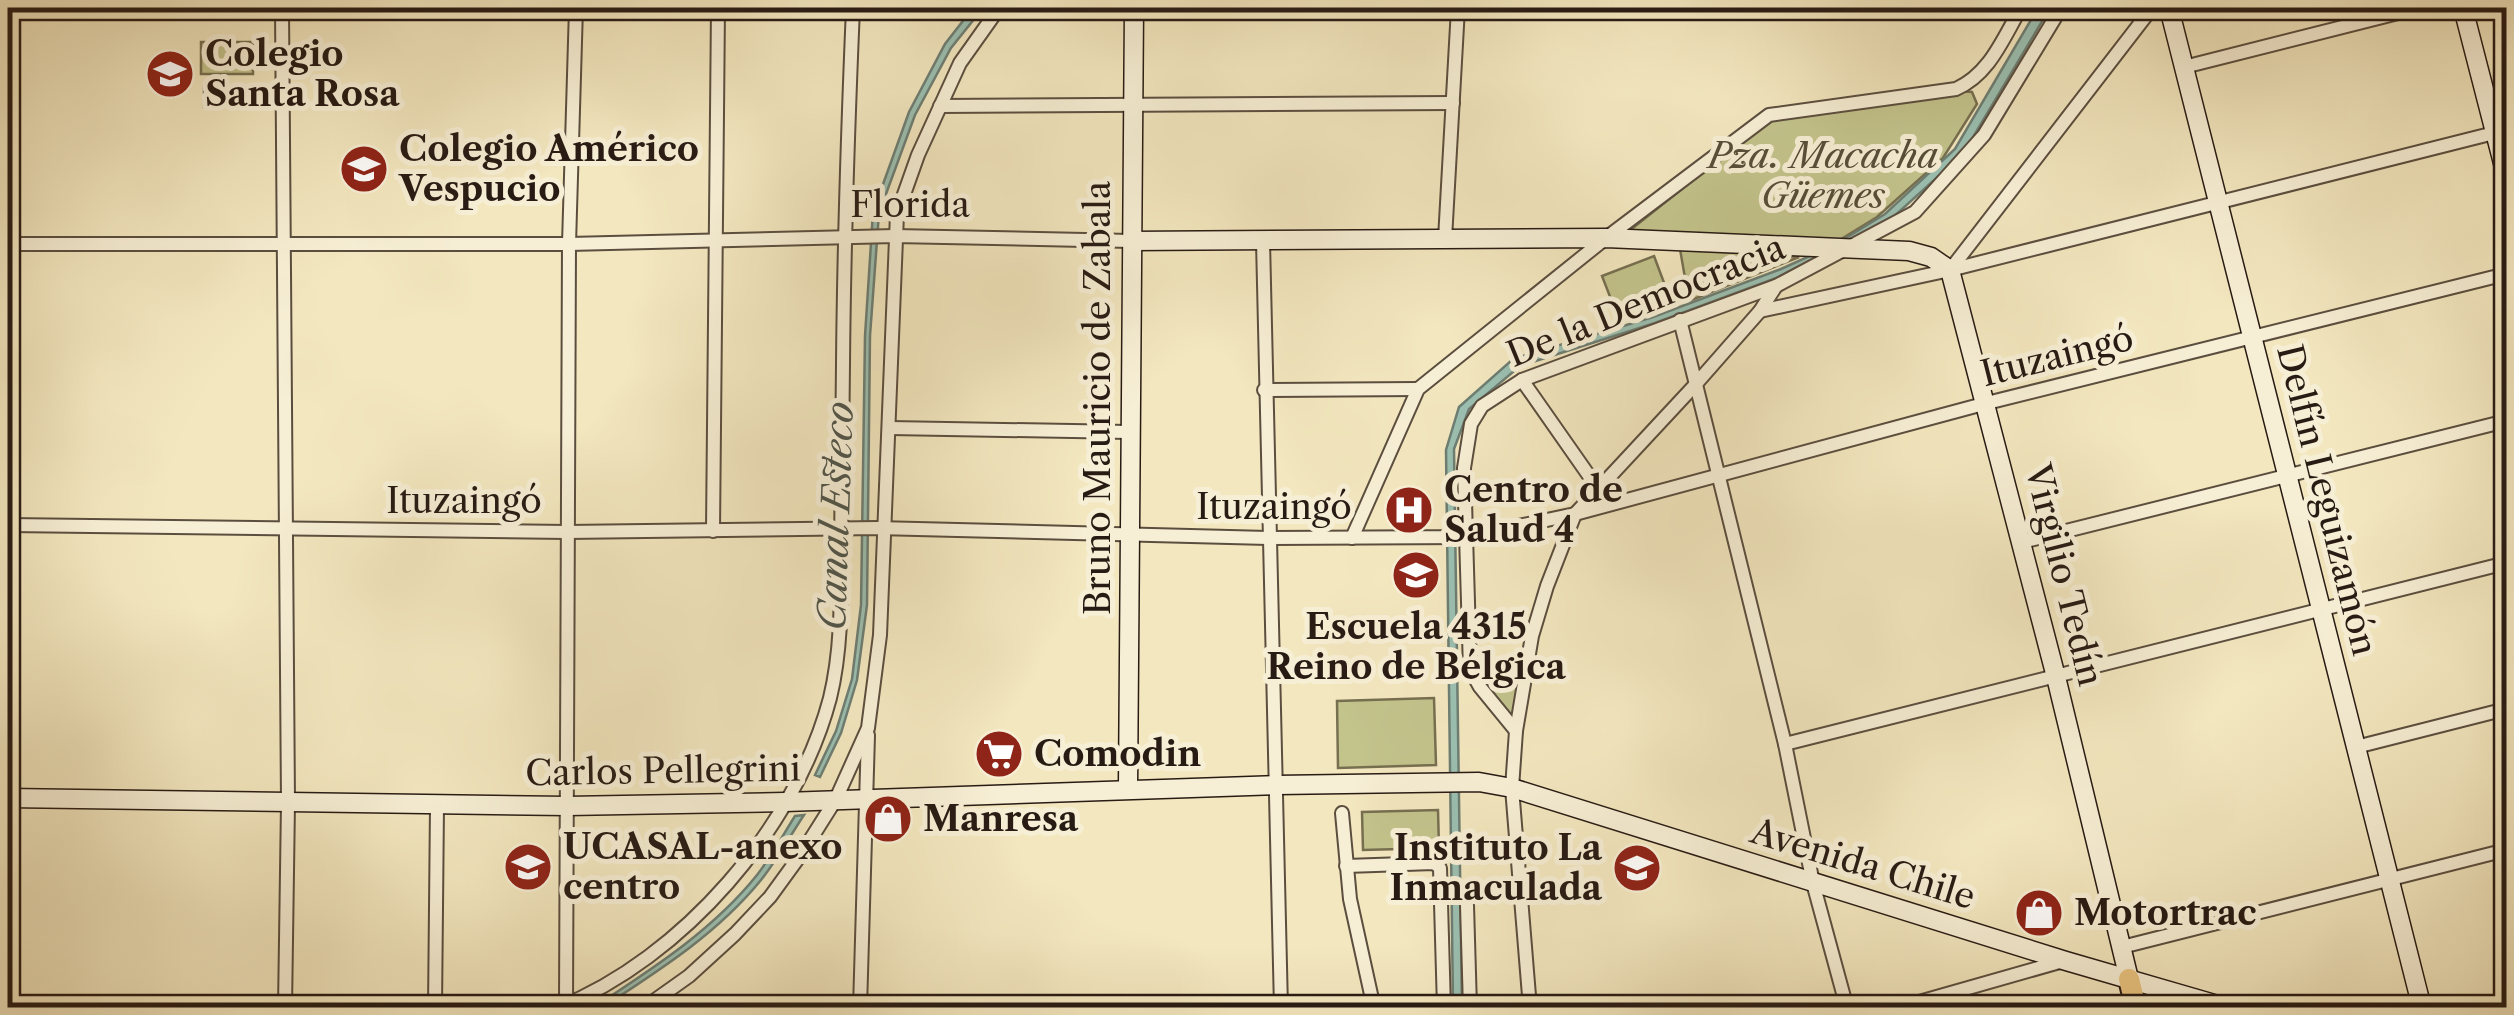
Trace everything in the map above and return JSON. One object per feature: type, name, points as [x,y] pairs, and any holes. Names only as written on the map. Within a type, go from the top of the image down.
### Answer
[{"type":"main road","name":"Virgilio Tedín","points":[[2129,979],[2136,1008]]},
{"type":"street","points":[[282,8],[288,803],[285,1008]]},
{"type":"street","points":[[576,8],[569,244],[564,1006],[630,970],[672,940],[728,884],[785,802],[814,746],[830,697],[847,528],[853,8]]},
{"type":"street","points":[[713,531],[718,8]]},
{"type":"street","points":[[860,1008],[868,728],[880,635],[881,528],[890,428],[891,236],[960,63],[1000,8]]},
{"type":"street","name":"Bruno Mauricio de Zabala","points":[[1128,789],[1134,8]]},
{"type":"street","points":[[1445,239],[1458,8]]},
{"type":"street","points":[[1352,538],[1418,389],[1606,238],[1769,115],[1956,89],[1971,82],[1985,70],[2020,8]]},
{"type":"street","name":"De la Democracia","points":[[1516,731],[1470,669],[1464,468],[1471,424],[1482,406],[1522,380],[1776,286],[1915,212],[1984,135],[2061,8]]},
{"type":"street","points":[[1950,270],[2152,8]]},
{"type":"street","name":"Delfín Leguizamón","points":[[2169,8],[2422,1008]]},
{"type":"street","points":[[2184,67],[2418,8]]},
{"type":"street","points":[[2463,8],[2501,132],[2506,176]]},
{"type":"street","points":[[940,106],[1454,103]]},
{"type":"street","points":[[1760,311],[1950,270],[2501,132]]},
{"type":"street","name":"Florida","points":[[8,244],[569,244],[891,236],[1131,241],[1606,238],[1842,250]]},
{"type":"street","points":[[1263,241],[1281,1008]]},
{"type":"street","points":[[1842,250],[1910,251],[1931,256],[1950,270]]},
{"type":"street","name":"Virgilio Tedín","points":[[1950,270],[2022,542],[2129,979]]},
{"type":"street","name":"Ituzaingó","points":[[8,525],[567,532],[881,528],[1130,536],[1468,537],[1575,514],[1987,404],[2506,274]]},
{"type":"street","points":[[1530,1008],[1512,788],[1516,731],[1532,636],[1575,514],[1695,385],[1760,311],[1776,286]]},
{"type":"street","points":[[1680,320],[1785,744],[1813,883],[1847,1008]]},
{"type":"street","points":[[1522,380],[1598,490]]},
{"type":"street","points":[[1264,390],[1418,389]]},
{"type":"street","points":[[2022,542],[2506,420]]},
{"type":"street","points":[[890,428],[1129,432]]},
{"type":"street","points":[[1785,744],[2506,563]]},
{"type":"street","points":[[2356,747],[2506,709]]},
{"type":"street","points":[[644,1008],[689,976],[736,934],[792,868],[836,799],[868,728]]},
{"type":"street","name":"Avenida Chile","points":[[1319,785],[1479,782],[1512,788],[2228,1008]]},
{"type":"street","name":"Carlos Pellegrini","points":[[8,798],[567,806],[1319,785]]},
{"type":"street","points":[[435,1008],[437,806]]},
{"type":"street","points":[[1342,812],[1346,866],[1374,1008]]},
{"type":"street","points":[[2122,947],[2506,850]]},
{"type":"street","points":[[1346,866],[1434,863],[1440,868],[1444,1008]]},
{"type":"street","points":[[1467,905],[1470,1008]]},
{"type":"street","points":[[1898,1008],[2066,960]]},
{"type":"green space","points":[[201,42],[253,42],[253,74],[201,74]]},
{"type":"green space","name":"Pza. Macacha Güemes","points":[[1972,92],[1977,104],[1943,158],[1877,217],[1838,241],[1629,231],[1769,120]]},
{"type":"green space","points":[[1680,249],[1799,257],[1689,301]]},
{"type":"green space","points":[[1654,256],[1666,288],[1614,307],[1602,276]]},
{"type":"green space","points":[[1484,680],[1518,681],[1514,722],[1510,717]]},
{"type":"green space","points":[[1434,698],[1436,765],[1338,768],[1337,701]]},
{"type":"green space","points":[[1438,810],[1439,848],[1363,850],[1362,812]]},
{"type":"shaded area","points":[[973,8],[983,8],[951,48],[915,115],[879,213],[870,336],[867,605],[857,680],[841,733],[820,777],[815,775],[836,731],[852,679],[861,605],[865,336],[873,212],[909,112],[945,44]]},
{"type":"shaded area","points":[[2038,8],[2050,8],[1963,154],[1890,220],[1787,274],[1655,323],[1520,366],[1469,409],[1454,449],[1462,1008],[1453,1007],[1446,450],[1459,407],[1513,359],[1653,317],[1781,269],[1836,244],[1885,214],[1955,149]]},
{"type":"shaded area","points":[[204,86],[243,86],[243,106],[204,107]]},
{"type":"shaded area","points":[[804,815],[767,872],[726,917],[646,979],[603,1007],[594,1007],[659,963],[721,913],[757,875],[795,816]]},
{"type":"place","name":"Colegio Santa Rosa","points":[[170,74]]},
{"type":"place","name":"Colegio Américo Vespucio","points":[[364,169]]},
{"type":"place","name":"Centro de Salud 4","points":[[1409,510]]},
{"type":"place","name":"Escuela 4315 Reino de Bélgica","points":[[1416,575]]},
{"type":"place","name":"Comodin","points":[[999,754]]},
{"type":"place","name":"Manresa","points":[[888,819]]},
{"type":"place","name":"UCASAL-anexo centro","points":[[528,867]]},
{"type":"place","name":"Instituto La Inmaculada","points":[[1637,868]]},
{"type":"place","name":"Motortrac","points":[[2039,913]]},
{"type":"water label","name":"Canal Esteco","points":[[836,516]]}]
